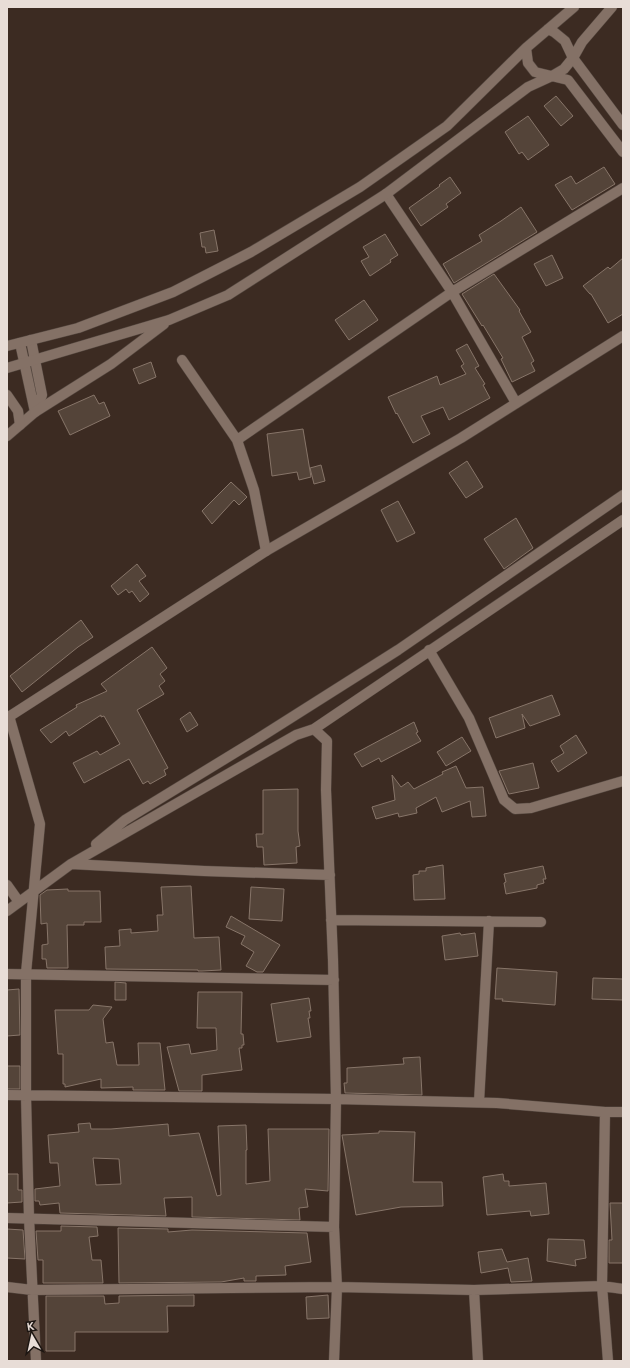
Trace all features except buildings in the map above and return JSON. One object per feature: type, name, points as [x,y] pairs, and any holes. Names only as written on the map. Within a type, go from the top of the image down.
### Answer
[{"type":"street","points":[[7,346],[78,328],[173,292],[258,248],[360,188],[447,126],[526,48],[574,7]]},
{"type":"street","points":[[7,368],[169,320],[228,295],[386,194],[528,87],[564,69],[573,58],[582,42],[612,7]]},
{"type":"street","points":[[548,29],[565,41],[573,58],[623,125]]},
{"type":"street","points":[[526,48],[528,64],[535,72],[568,80],[623,152]]},
{"type":"street","points":[[237,440],[452,292],[623,188]]},
{"type":"street","points":[[386,194],[452,292],[516,403]]},
{"type":"street","points":[[7,436],[35,412],[111,364],[169,320]]},
{"type":"street","points":[[36,1361],[29,1218],[26,1096],[26,973],[40,824],[8,717],[266,551],[461,438],[623,336]]},
{"type":"street","points":[[31,340],[42,395],[35,412]]},
{"type":"street","points":[[20,343],[35,412]]},
{"type":"street","points":[[182,360],[237,440],[254,490],[266,551]]},
{"type":"street","points":[[7,395],[18,411],[20,425]]},
{"type":"street","points":[[7,911],[71,864],[125,820],[253,742],[398,650],[623,495]]},
{"type":"street","points":[[71,864],[296,735],[314,729],[623,520]]},
{"type":"street","points":[[429,650],[469,718],[504,800],[516,809],[531,808],[623,781]]},
{"type":"street","points":[[314,729],[327,741],[326,790],[334,980],[336,1099],[334,1227],[337,1287],[334,1361]]},
{"type":"street","points":[[71,864],[204,871],[330,875]]},
{"type":"street","points":[[7,885],[19,902]]},
{"type":"street","points":[[331,920],[541,922]]},
{"type":"street","points":[[479,1102],[489,921]]},
{"type":"street","points":[[7,974],[26,973],[334,980]]},
{"type":"street","points":[[7,1094],[26,1096],[479,1102],[605,1112],[623,1112]]},
{"type":"street","points":[[605,1112],[602,1286],[608,1361]]},
{"type":"street","points":[[7,1218],[334,1227]]},
{"type":"street","points":[[7,1287],[32,1290],[337,1287],[474,1290],[602,1286],[623,1289]]},
{"type":"street","points":[[474,1290],[478,1361]]}]
